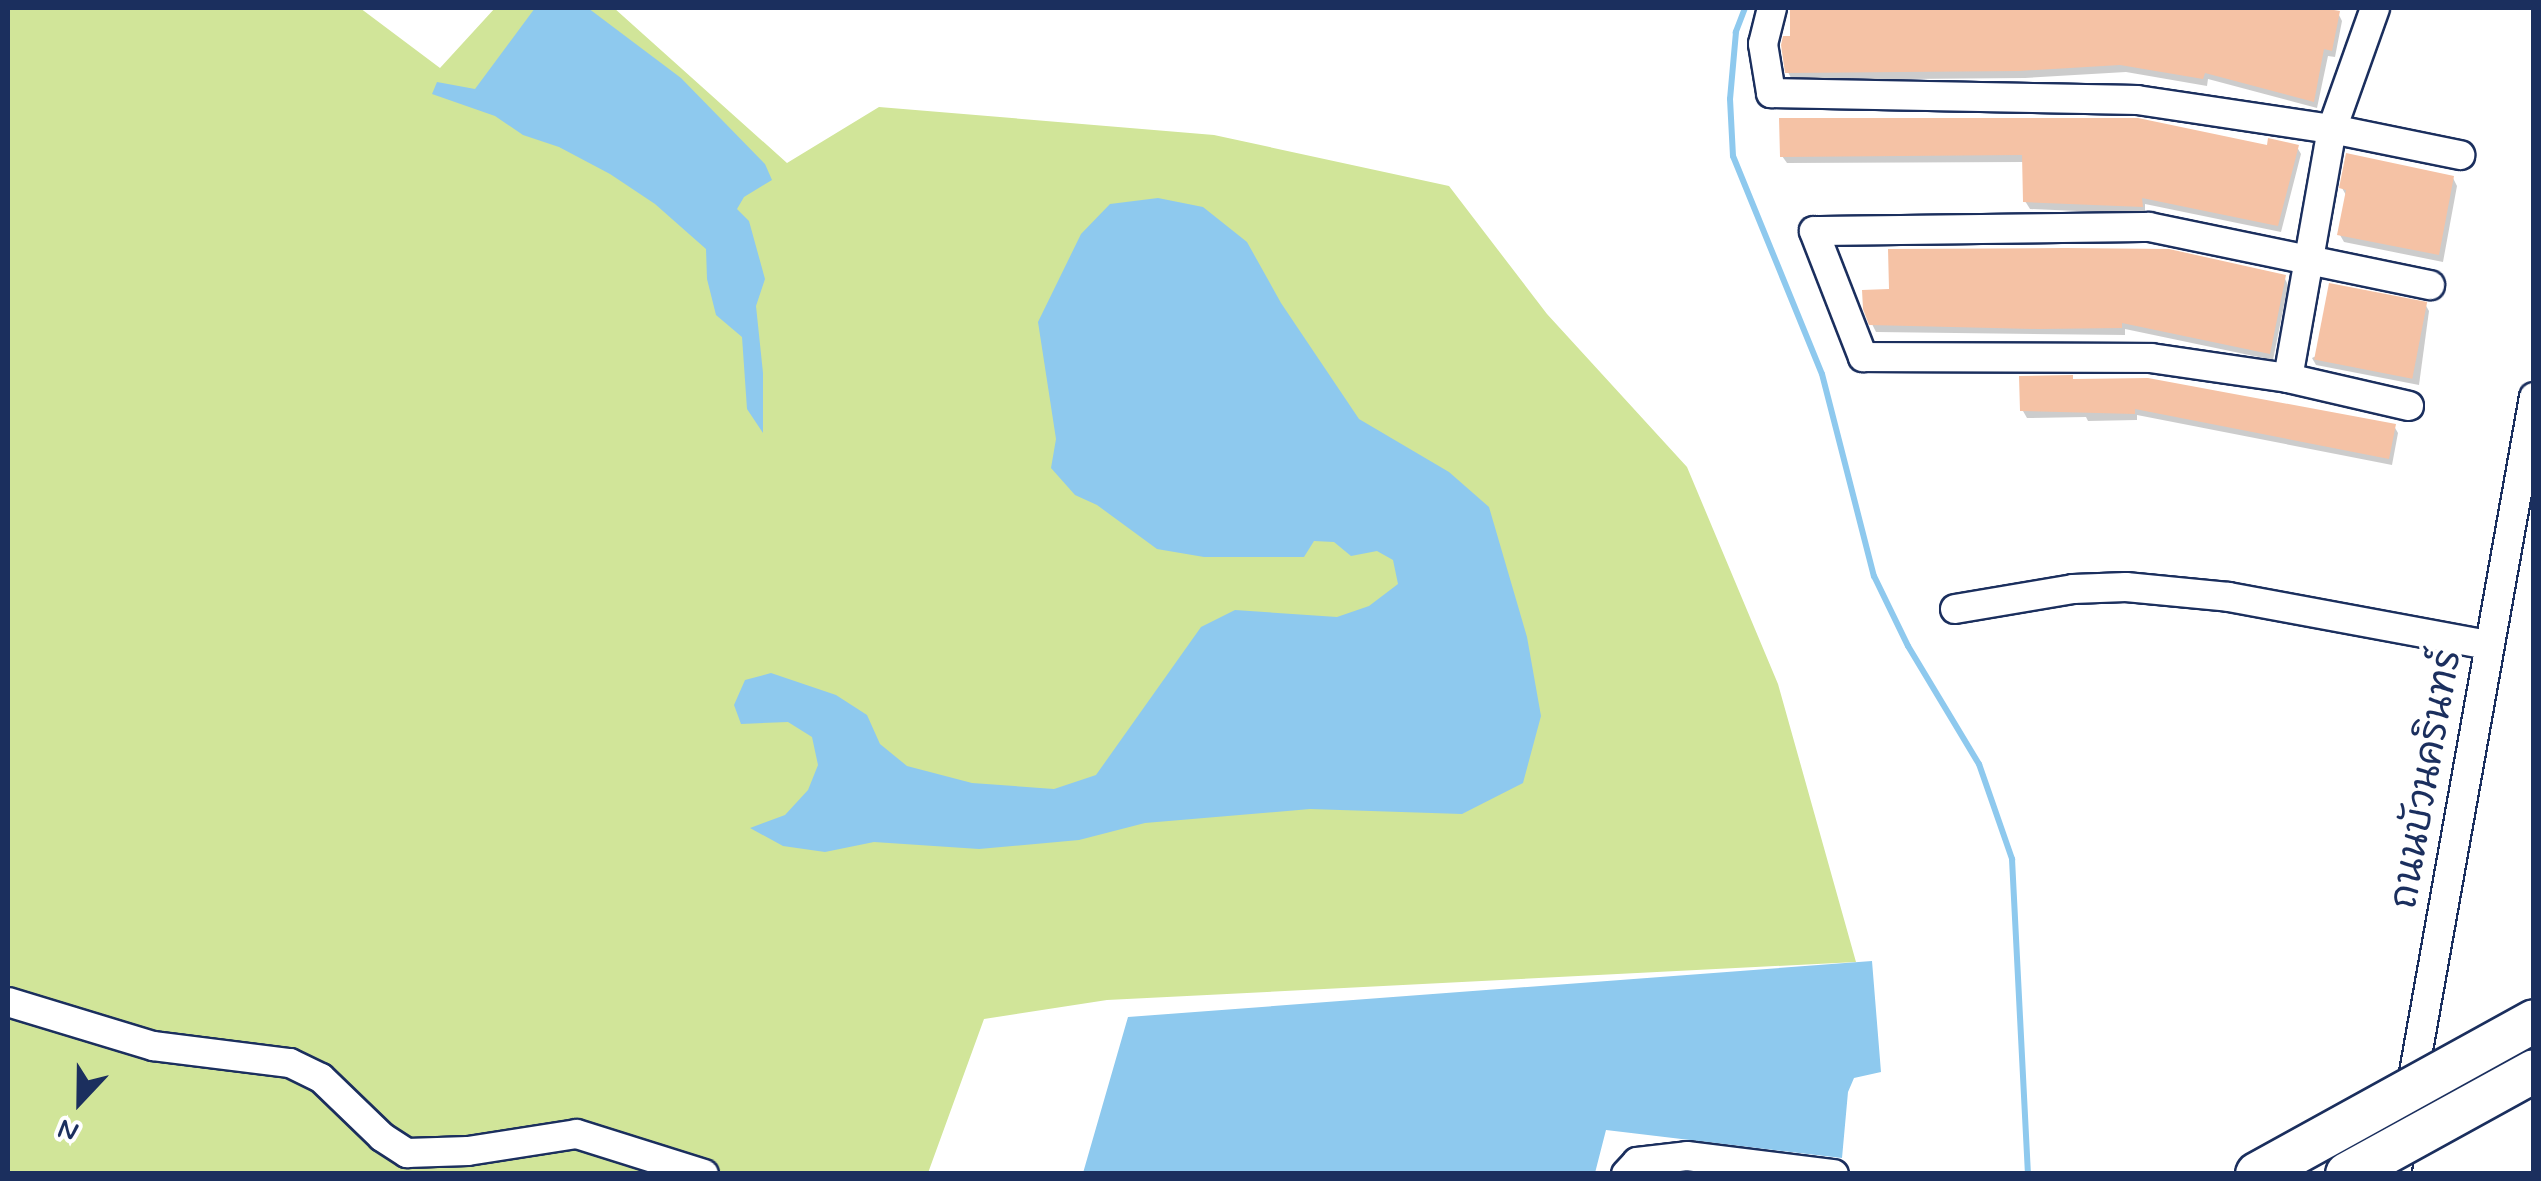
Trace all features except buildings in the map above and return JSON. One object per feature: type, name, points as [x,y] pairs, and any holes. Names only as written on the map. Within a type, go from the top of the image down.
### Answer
[{"type":"highway","points":[[2256,1174],[2534,1021]]},
{"type":"highway","points":[[2348,1174],[2534,1071]]},
{"type":"street","points":[[1772,8],[1763,44],[1771,93],[2137,100],[2332,130],[2460,155]]},
{"type":"street","points":[[2288,378],[2332,130],[2376,8]]},
{"type":"street","points":[[2409,406],[2288,378],[2151,358],[1863,357],[1814,231],[2149,227],[2430,285]]},
{"type":"street","name":"ถนนบัวนครินทร์","points":[[2396,1174],[2534,397]]},
{"type":"street","points":[[1955,609],[2073,589],[2126,586],[2229,597],[2488,645]]},
{"type":"street","points":[[8,1002],[153,1046],[290,1063],[322,1078],[382,1137],[407,1153],[468,1150],[577,1134],[704,1174]]},
{"type":"street","points":[[1626,1174],[1637,1162],[1672,1156],[1834,1174]]},
{"type":"green space","points":[[8,8],[360,8],[440,68],[495,8],[614,8],[787,163],[879,107],[1214,135],[1449,186],[1547,314],[1687,467],[1778,684],[1856,962],[1107,1000],[984,1019],[928,1173],[8,1173]]},
{"type":"water","points":[[535,8],[588,8],[681,78],[765,164],[772,180],[744,197],[737,209],[749,221],[765,279],[756,306],[763,373],[763,433],[747,409],[742,337],[716,315],[707,279],[706,249],[655,204],[610,174],[559,147],[523,135],[495,116],[432,94],[437,82],[475,89]]},
{"type":"water","points":[[1158,198],[1203,207],[1247,242],[1281,303],[1359,419],[1449,472],[1489,507],[1527,637],[1541,716],[1523,783],[1462,814],[1310,809],[1145,823],[1079,840],[979,849],[874,842],[825,852],[783,846],[750,828],[785,815],[808,790],[818,765],[812,737],[788,722],[741,724],[734,705],[745,680],[771,673],[836,695],[867,715],[880,744],[907,766],[972,783],[1054,789],[1096,775],[1201,627],[1235,610],[1337,617],[1369,606],[1398,584],[1393,560],[1377,551],[1351,556],[1334,542],[1314,541],[1304,557],[1204,557],[1157,549],[1097,505],[1075,495],[1051,468],[1056,439],[1038,322],[1081,234],[1110,204]]},
{"type":"water","points":[[1872,961],[1881,1072],[1854,1078],[1848,1092],[1842,1158],[1606,1130],[1595,1173],[1083,1173],[1128,1017]]},
{"type":"waterway","points":[[1745,8],[1736,32],[1730,99],[1733,156],[1822,374],[1874,576],[1908,646],[1979,764],[2012,859],[2028,1174]]}]
